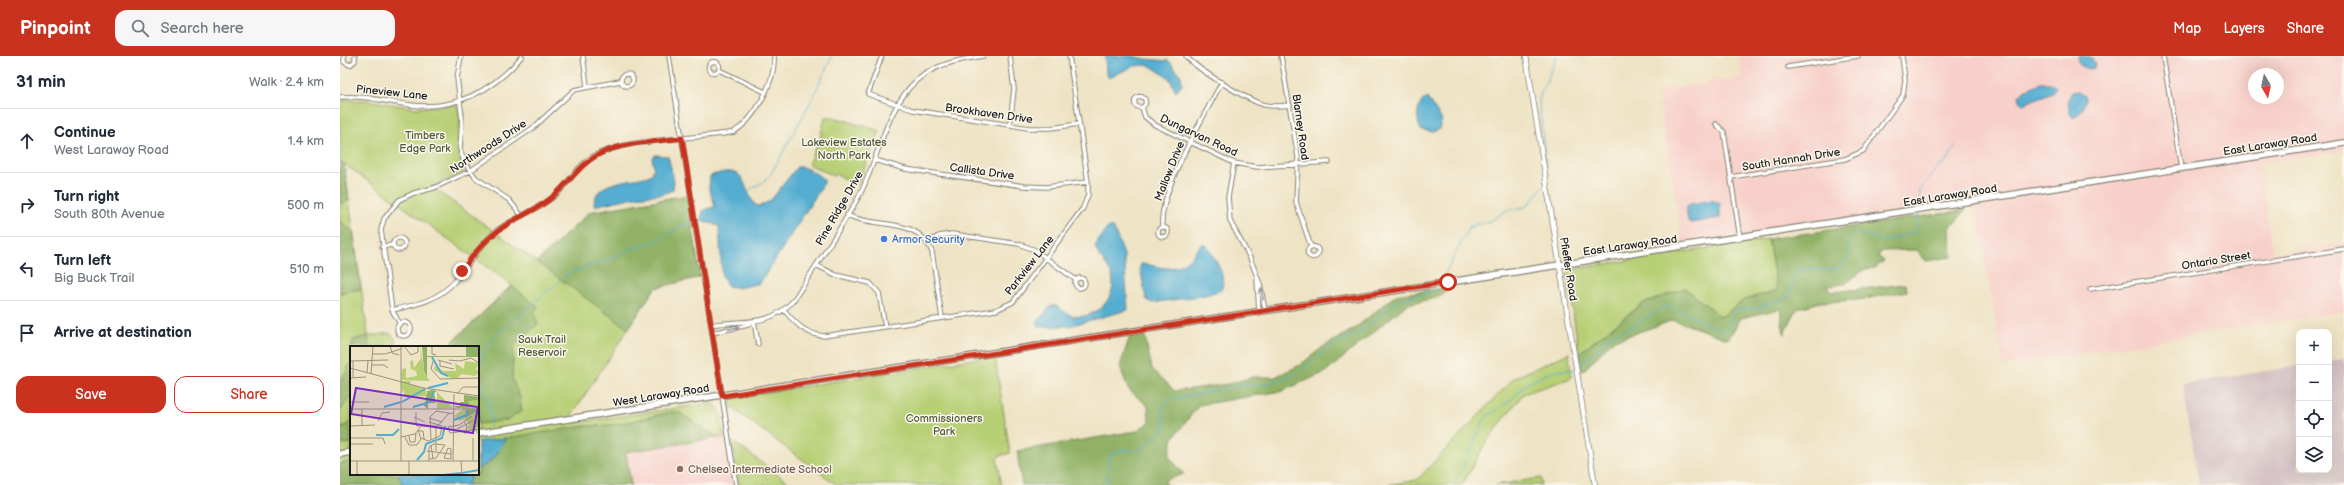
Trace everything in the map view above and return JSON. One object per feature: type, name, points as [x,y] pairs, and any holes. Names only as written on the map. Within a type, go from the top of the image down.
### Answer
[{"type":"main road","name":"East Laraway Road","points":[[1559,265],[2344,143]]},
{"type":"main road","name":"West Laraway Road","points":[[479,433],[1559,265]]},
{"type":"main road","points":[[340,454],[350,452]]},
{"type":"street","points":[[342,59],[348,64],[352,64],[355,61],[355,56]]},
{"type":"street","points":[[461,56],[457,78],[462,118],[460,149],[464,162],[480,182],[509,200],[522,216]]},
{"type":"street","name":"Pineview Lane","points":[[340,97],[372,98],[421,106],[460,101],[479,93],[498,81],[522,56]]},
{"type":"street","points":[[583,56],[587,86]]},
{"type":"street","points":[[669,56],[736,485]]},
{"type":"street","points":[[400,324],[392,310],[418,305],[441,294],[455,281],[476,250],[488,238],[502,227],[549,200],[566,184],[582,165],[598,155],[615,148],[734,132],[745,125],[753,116],[773,73],[774,56]]},
{"type":"street","name":"Brookhaven Drive","points":[[882,56],[868,94],[897,105],[912,110],[1044,129],[1079,124]]},
{"type":"street","points":[[951,56],[952,61]]},
{"type":"street","name":"Pine Ridge Drive","points":[[711,325],[770,319],[784,310],[793,301],[858,197],[875,160],[897,105],[907,90],[919,78],[952,61],[983,56]]},
{"type":"street","points":[[1010,56],[1014,89],[1010,125]]},
{"type":"street","name":"Parkview Lane","points":[[784,310],[801,328],[815,335],[829,336],[996,310],[1008,305],[1019,295],[1046,259],[1083,208],[1088,195],[1088,182],[1069,56]]},
{"type":"street","points":[[1186,56],[1194,65],[1263,104],[1278,107],[1290,105]]},
{"type":"street","name":"Blarney Road","points":[[1282,56],[1298,165],[1296,202],[1311,247]]},
{"type":"street","name":"Pfieffer Road","points":[[1526,56],[1595,485]]},
{"type":"street","points":[[1788,67],[1858,56]]},
{"type":"street","name":"South Hannah Drive","points":[[1731,177],[1845,159],[1863,151],[1903,95],[1906,80],[1902,56]]},
{"type":"street","points":[[2163,56],[2181,168]]},
{"type":"street","points":[[719,70],[765,92]]},
{"type":"street","name":"Northwoods Drive","points":[[392,310],[382,247],[381,230],[384,219],[399,200],[414,193],[434,188],[470,171],[533,128],[570,93],[587,86],[620,82]]},
{"type":"street","name":"Mallow Drive","points":[[1162,226],[1164,200],[1190,142],[1222,82]]},
{"type":"street","name":"Dungarvan Road","points":[[1142,107],[1145,117],[1151,123],[1234,163],[1257,167],[1329,162]]},
{"type":"street","points":[[1716,124],[1724,132],[1740,238]]},
{"type":"street","name":"Callista Drive","points":[[875,160],[906,169],[1024,186],[1051,187],[1088,182]]},
{"type":"street","points":[[1234,163],[1228,197],[1230,221],[1250,258],[1260,284],[1262,311]]},
{"type":"street","points":[[847,215],[862,220],[909,228],[918,232],[928,242],[932,252],[942,318]]},
{"type":"street","points":[[928,242],[939,236],[955,235],[1019,244],[1034,250],[1076,280]]},
{"type":"street","points":[[382,247],[392,245]]},
{"type":"street","name":"Ontario Street","points":[[2090,289],[2344,249]]},
{"type":"street","points":[[816,265],[836,275],[870,284],[879,293],[884,327]]},
{"type":"street","points":[[754,321],[758,344]]},
{"type":"street","name":"Pine Ridge Drive","points":[[712,332],[748,325],[754,321]]},
{"type":"shaded area","points":[[1739,56],[2344,56],[2344,151],[2260,163],[2273,254],[2344,243],[2344,311],[2003,366],[1975,201],[1683,246],[1658,91],[1742,77]]},
{"type":"shaded area","points":[[2344,359],[2344,485],[2199,485],[2183,384],[2296,366],[2296,473],[2332,473],[2332,361]]},
{"type":"shaded area","name":"Chelsea Intermediate School","points":[[726,437],[734,485],[631,485],[626,452]]},
{"type":"green space","name":"Sauk Trail Reservoir","points":[[340,100],[366,100],[415,108],[457,105],[460,120],[459,152],[464,172],[432,187],[537,262],[590,212],[688,195],[700,277],[655,288],[571,416],[572,423],[713,403],[720,411],[724,437],[718,438],[680,413],[672,412],[613,425],[584,426],[631,485],[340,485],[340,444],[350,443],[347,427],[342,429],[340,421]],"holes":[[[344,164],[512,285],[448,346],[479,346],[479,475],[350,475],[350,346],[396,346],[395,339],[390,333],[368,336]]]},
{"type":"green space","name":"Lakeview Estates North Park","points":[[825,117],[833,117],[880,131],[857,185],[836,174],[834,176],[808,164],[820,139]]},
{"type":"green space","points":[[340,161],[344,164],[349,200],[340,204]]},
{"type":"green space","points":[[688,195],[700,277],[655,288],[628,329],[537,262],[590,212]]},
{"type":"green space","points":[[1966,210],[1950,228],[1952,257],[1926,261],[1917,250],[1882,251],[1878,256],[1884,261],[1875,268],[1865,269],[1845,284],[1828,286],[1832,292],[1906,284],[1907,291],[1858,300],[1820,302],[1797,309],[1784,334],[1780,309],[1741,318],[1728,339],[1674,320],[1612,341],[1582,372],[1579,353],[1642,304],[1685,288],[1721,317],[1744,300],[1777,290],[1768,239]]},
{"type":"green space","points":[[340,222],[353,231],[361,289],[340,293]]},
{"type":"green space","points":[[1768,239],[1777,290],[1744,300],[1721,317],[1642,304],[1579,353],[1567,274],[1573,269]]},
{"type":"green space","points":[[512,286],[538,307],[534,313],[538,324],[514,346],[512,379],[520,398],[522,411],[507,420],[479,424],[479,346],[448,346]]},
{"type":"green space","points":[[1450,287],[1437,298],[1407,304],[1326,372],[1282,391],[1199,405],[1173,438],[1169,457],[1184,474],[1165,480],[1166,485],[1022,485],[1017,451],[1137,431],[1149,422],[1148,406],[1128,389],[1120,366],[1130,336],[1144,333],[1152,369],[1175,391],[1229,384],[1253,377],[1275,377],[1300,365],[1323,347],[1354,329],[1396,295]]},
{"type":"green space","points":[[368,336],[369,346],[352,346],[353,340]]},
{"type":"green space","points":[[1569,353],[1571,378],[1523,394],[1487,441],[1462,485],[1387,485],[1417,480],[1514,378]]},
{"type":"green space","name":"Commissioners Park","points":[[992,356],[995,358],[1010,453],[999,456],[997,459],[1002,485],[837,485],[728,405],[731,400],[743,396]]},
{"type":"green space","points":[[350,363],[350,396],[340,412],[340,383]]},
{"type":"green space","points":[[672,412],[680,413],[718,438],[626,452],[631,485],[468,485],[471,475],[479,475],[479,468],[492,460],[498,453],[505,438],[584,426],[613,425]]},
{"type":"green space","points":[[340,421],[342,429],[350,422],[350,443],[340,444]]},
{"type":"green space","points":[[732,441],[792,485],[739,485]]},
{"type":"green space","points":[[350,462],[350,475],[398,475],[403,485],[340,485],[340,463]]},
{"type":"green space","points":[[1541,478],[1542,485],[1496,485]]},
{"type":"water","points":[[1105,56],[1132,56],[1145,59],[1169,61],[1181,76],[1182,84],[1176,91],[1169,78],[1149,65],[1133,66],[1109,78],[1106,74]]},
{"type":"water","points":[[2079,56],[2091,57],[2095,63],[2094,68],[2088,69],[2080,65],[2077,61]]},
{"type":"water","points":[[2041,83],[2051,83],[2057,88],[2053,92],[2023,104],[2019,101],[2019,96],[2024,90]]},
{"type":"water","points":[[2079,91],[2085,95],[2085,102],[2080,112],[2073,118],[2068,105],[2069,98],[2072,92]]},
{"type":"water","points":[[1427,98],[1442,120],[1439,129],[1433,132],[1421,130],[1418,122],[1419,108],[1423,100]]},
{"type":"water","points":[[655,155],[668,156],[674,181],[673,190],[662,194],[635,197],[594,206],[596,197],[601,190],[608,186],[617,182],[645,177],[652,174],[654,167],[652,158]]},
{"type":"water","points":[[797,167],[807,169],[815,173],[824,180],[824,183],[760,283],[739,288],[728,286],[722,277],[719,226],[701,220],[703,211],[715,206],[709,188],[710,176],[731,172],[737,173],[744,182],[755,205],[760,206],[771,200]]},
{"type":"water","points":[[1712,200],[1720,204],[1720,218],[1691,223],[1688,221],[1686,207],[1689,204]]},
{"type":"water","points":[[1108,227],[1112,227],[1114,229],[1124,255],[1128,310],[1069,326],[1039,327],[1037,322],[1052,305],[1068,314],[1082,316],[1098,310],[1109,298],[1113,282],[1111,273],[1095,246]]},
{"type":"water","points":[[1203,244],[1206,245],[1219,266],[1223,279],[1221,290],[1206,295],[1152,303],[1146,299],[1140,267],[1141,264],[1165,268],[1176,267],[1189,259]]},
{"type":"water","points":[[505,438],[494,456],[488,463],[479,468],[479,442]]},
{"type":"water","points":[[398,475],[471,475],[468,485],[403,485]]},
{"type":"waterway","points":[[813,97],[832,56]]},
{"type":"waterway","points":[[1546,166],[1539,104],[1540,96],[1557,56]]},
{"type":"waterway","points":[[746,192],[763,182],[771,174],[812,99]]},
{"type":"waterway","points":[[1919,207],[1920,190],[1936,169],[1949,159],[1955,146]]},
{"type":"waterway","points":[[1444,276],[1469,227],[1492,220],[1507,210],[1526,207],[1543,187]]},
{"type":"waterway","points":[[1578,367],[1596,351],[1607,337],[1634,326],[1665,306],[1672,307],[1713,328],[1727,329],[1736,309],[1755,309],[1788,297],[1797,270],[1809,268],[1828,270],[1844,264],[1848,257],[1850,241],[1853,234],[1861,234],[1886,241],[1915,232],[1919,227],[1918,213]]},
{"type":"waterway","points":[[490,428],[491,416],[489,405],[482,386],[480,365],[483,353],[492,338],[569,273],[616,257],[627,250],[650,244],[691,221]]},
{"type":"waterway","points":[[1107,485],[1109,461],[1112,454],[1120,450],[1139,451],[1164,429],[1163,407],[1168,400],[1242,385],[1264,384],[1294,376],[1332,346],[1360,332],[1399,300],[1437,290]]},
{"type":"waterway","points":[[1452,485],[1459,475],[1485,418],[1512,399],[1527,383],[1551,372],[1575,369]]},
{"type":"waterway","points":[[479,443],[486,435]]},
{"type":"place","name":"Armor Security","points":[[884,239]]},
{"type":"place","name":"Chelsea Intermediate School","points":[[680,469]]},
{"type":"route","points":[[462,271],[476,250],[488,238],[502,227],[541,206],[549,200],[588,160],[615,148],[682,138],[722,396],[1448,282]]},
{"type":"park label","name":"Timbers Edge Park","points":[[425,141]]}]
